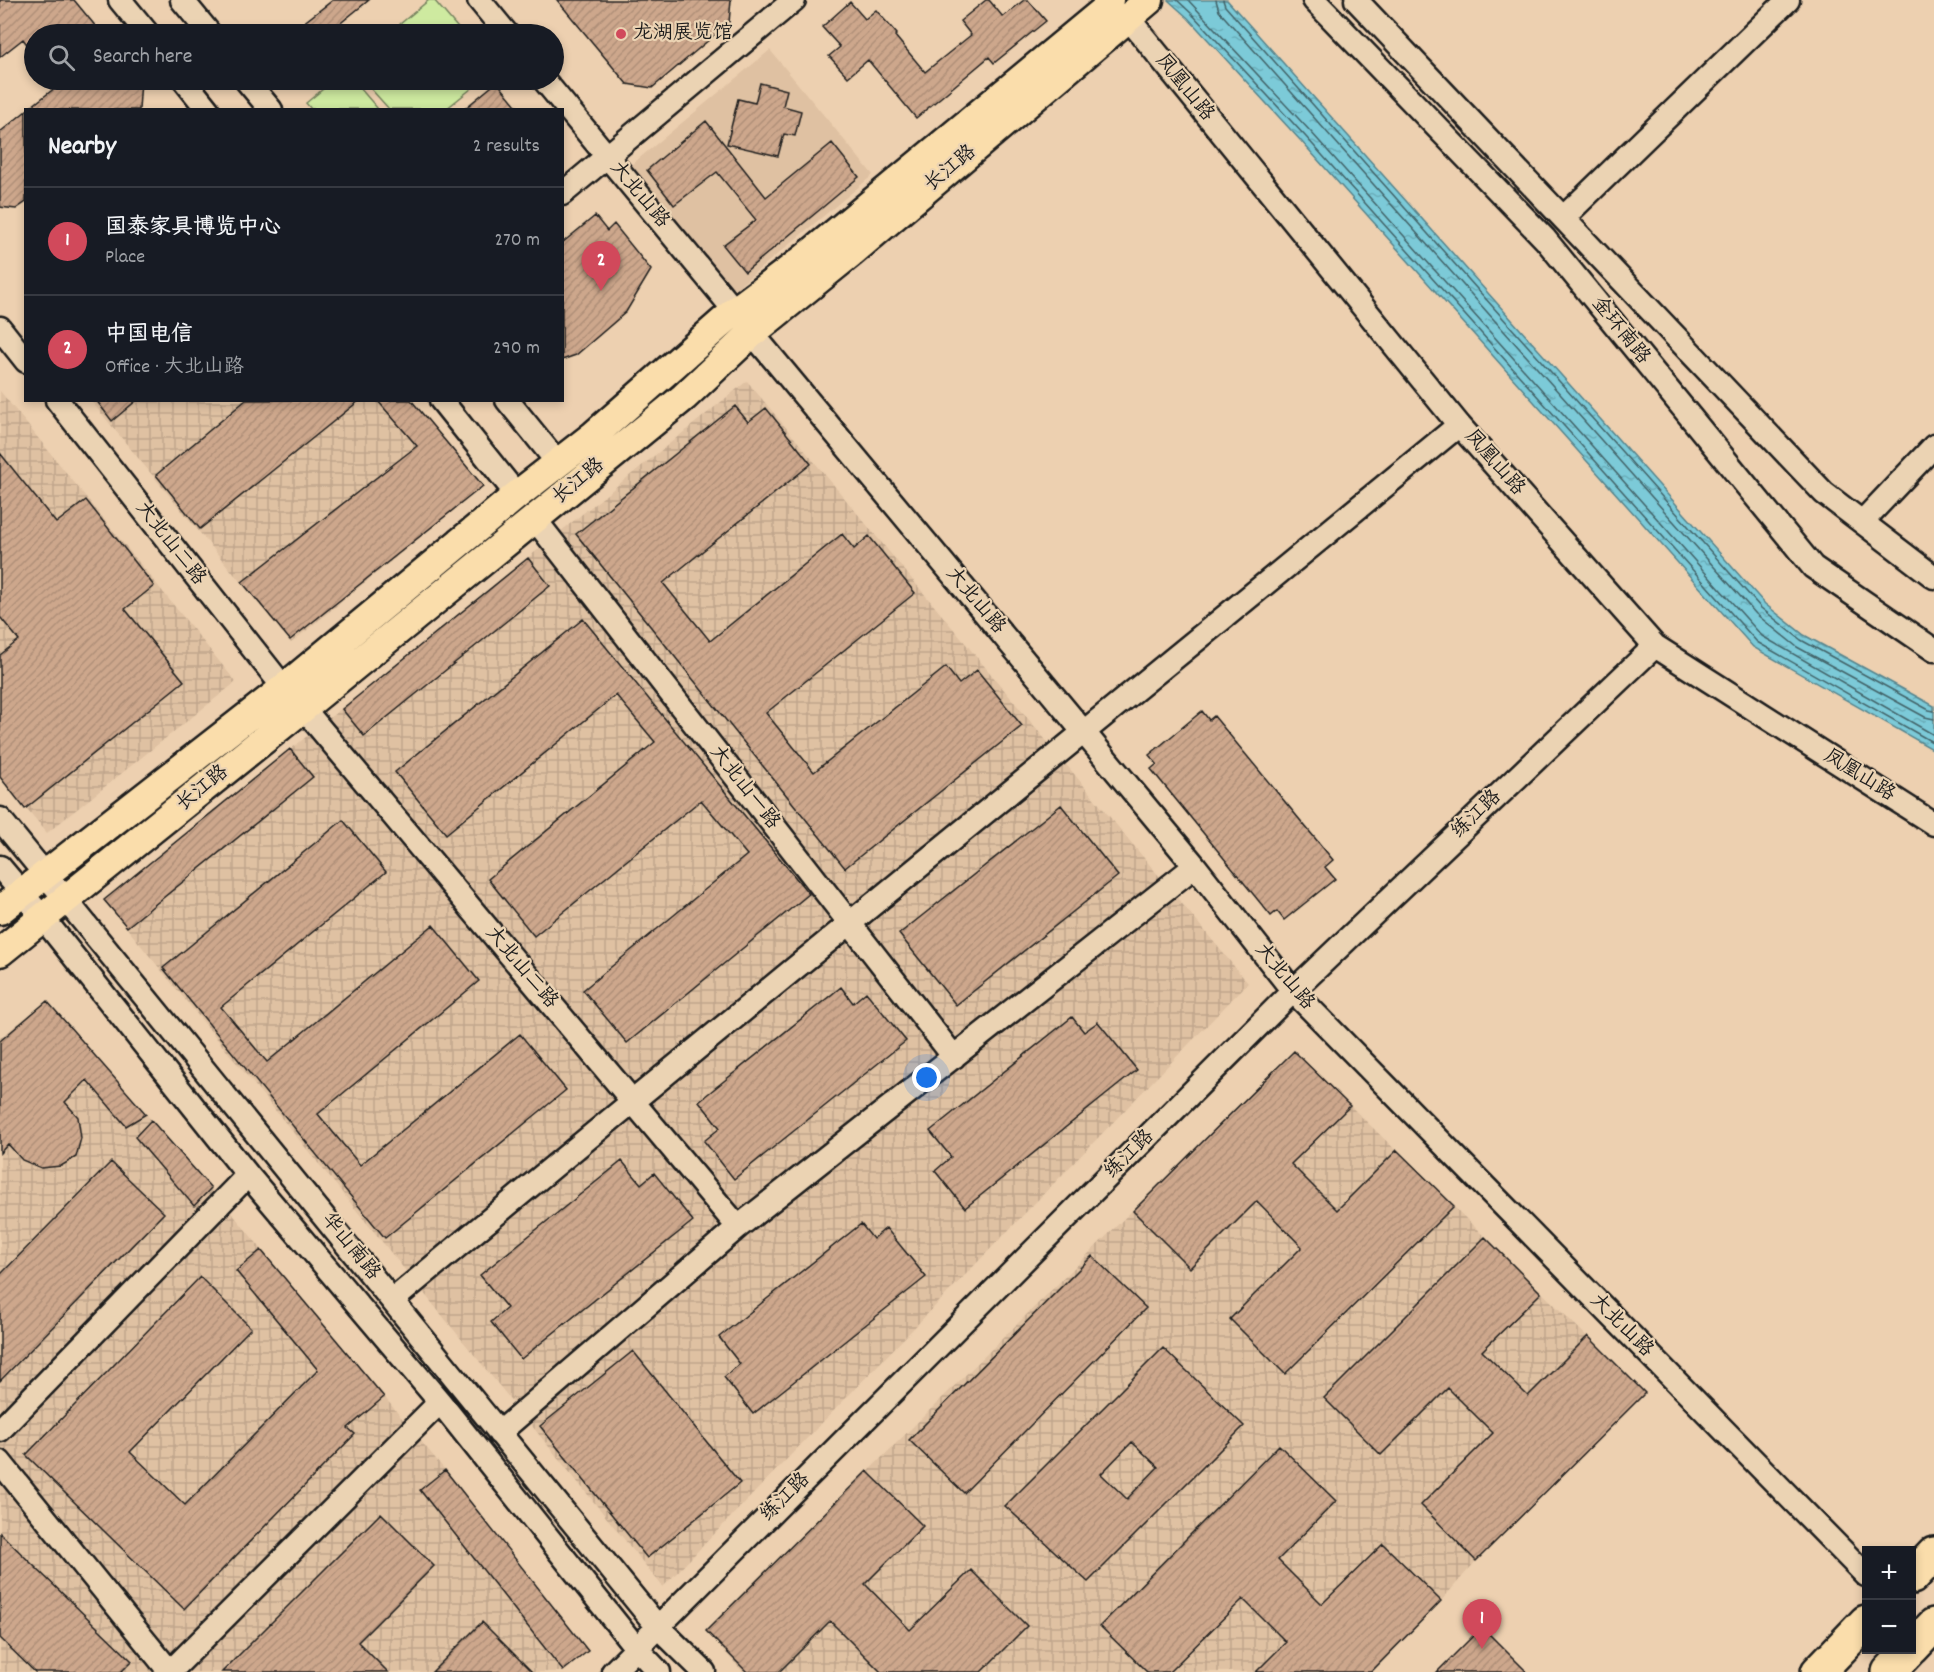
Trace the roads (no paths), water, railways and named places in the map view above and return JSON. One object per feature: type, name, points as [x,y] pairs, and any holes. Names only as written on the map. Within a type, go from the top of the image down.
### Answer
[{"type":"highway","points":[[1916,1572],[1934,1554]]},
{"type":"highway","points":[[1916,1644],[1934,1625]]},
{"type":"highway","points":[[1818,1672],[1862,1626]]},
{"type":"highway","points":[[1889,1672],[1906,1654]]},
{"type":"main road","name":"长江路","points":[[0,952],[684,397],[743,322],[804,259],[1110,5],[1149,0]]},
{"type":"main road","name":"长江路","points":[[11,903],[284,688],[517,495],[743,322]]},
{"type":"street","points":[[120,0],[139,24]]},
{"type":"street","points":[[182,0],[202,24]]},
{"type":"street","points":[[479,0],[499,24]]},
{"type":"street","points":[[564,192],[794,0]]},
{"type":"street","name":"金环南路","points":[[1314,0],[1545,239],[1813,567],[1934,650]]},
{"type":"street","name":"金环南路","points":[[1356,0],[1824,493],[1934,577]]},
{"type":"street","points":[[1563,218],[1788,0]]},
{"type":"street","name":"凤凰山路","points":[[1110,5],[1459,424],[1655,646],[1934,824]]},
{"type":"street","points":[[192,90],[206,108]]},
{"type":"street","points":[[254,90],[269,108]]},
{"type":"street","name":"大北山路","points":[[552,90],[1196,866],[1293,991],[1862,1571]]},
{"type":"street","points":[[0,328],[24,358]]},
{"type":"street","name":"大北山二路","points":[[59,402],[284,688]]},
{"type":"street","points":[[443,402],[517,495]]},
{"type":"street","points":[[509,402],[558,463]]},
{"type":"street","points":[[393,1300],[632,1100],[1084,733],[1459,424]]},
{"type":"street","points":[[1862,522],[1934,446]]},
{"type":"street","name":"大北山一路","points":[[534,518],[954,1057]]},
{"type":"street","name":"练江路","points":[[613,1672],[1293,991],[1655,646]]},
{"type":"street","name":"大北山二路","points":[[303,708],[738,1227]]},
{"type":"street","name":"华山南路","points":[[0,819],[657,1626],[704,1672]]},
{"type":"street","points":[[499,1433],[738,1227],[1196,866]]},
{"type":"street","name":"华山南路","points":[[0,867],[11,903],[43,918],[248,1175],[440,1402],[637,1649],[659,1672]]},
{"type":"street","points":[[0,1430],[248,1175]]},
{"type":"street","points":[[0,1462],[170,1672],[440,1402]]},
{"type":"water","points":[[1168,0],[1227,0],[1765,604],[1804,635],[1934,706],[1934,750],[1753,647],[1301,141],[1188,18]]},
{"type":"place","name":"龙湖展览馆","points":[[621,34]]},
{"type":"place","name":"中国电信","points":[[601,291]]},
{"type":"place","name":"国泰家具博览中心","points":[[1482,1649]]}]
